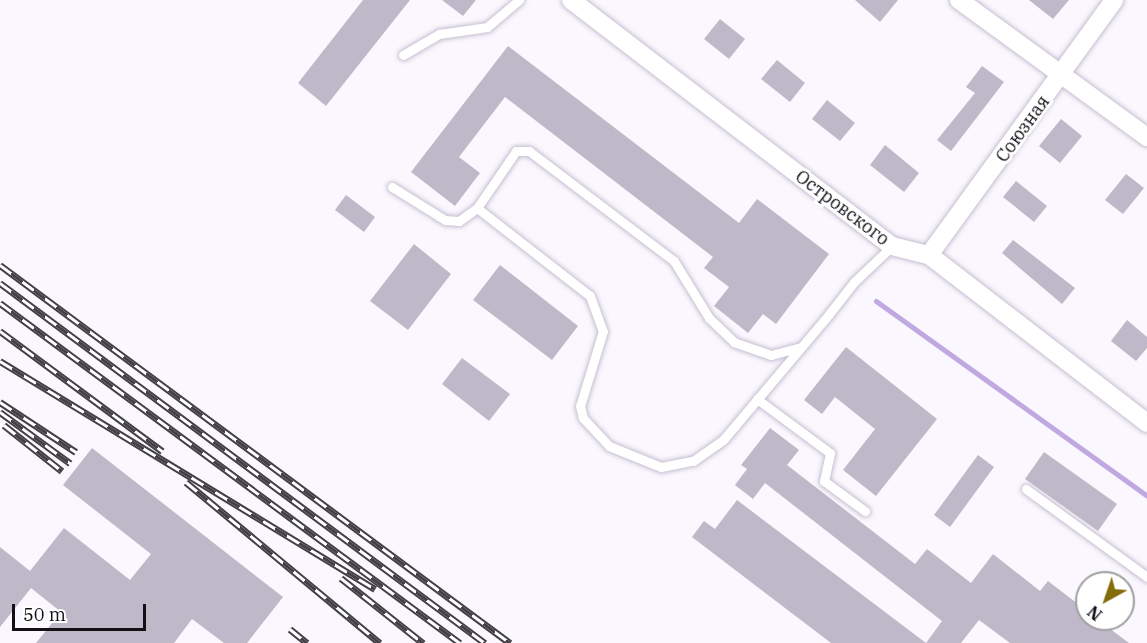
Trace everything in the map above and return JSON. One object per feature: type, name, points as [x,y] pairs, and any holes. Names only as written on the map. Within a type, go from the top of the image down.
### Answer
[{"type":"street","name":"Островского","points":[[571,0],[892,246],[929,255],[1147,423]]},
{"type":"street","points":[[959,0],[1147,137]]},
{"type":"street","name":"Союзная","points":[[929,255],[1062,76],[1114,0]]},
{"type":"lane","points":[[403,55],[439,34],[488,27],[519,0]]},
{"type":"lane","points":[[392,187],[445,220],[459,221],[477,208],[516,151],[529,151],[674,261],[709,318],[734,342],[771,355],[801,346]]},
{"type":"lane","points":[[477,208],[595,304],[603,331],[580,406],[590,430],[604,443],[641,462],[680,465],[714,448],[801,346],[892,246]]},
{"type":"lane","points":[[757,399],[831,453],[824,481],[865,511]]},
{"type":"lane","points":[[1026,489],[1147,577]]},
{"type":"building","points":[[363,0],[410,0],[326,106],[298,83]]},
{"type":"building","points":[[442,0],[476,0],[463,16]]},
{"type":"building","points":[[855,0],[898,0],[880,22]]},
{"type":"building","points":[[1029,0],[1069,0],[1053,19]]},
{"type":"building","points":[[720,19],[745,39],[729,59],[704,39]]},
{"type":"building","points":[[508,46],[739,223],[757,199],[829,254],[776,324],[763,314],[748,333],[714,306],[729,287],[704,268],[713,257],[505,97],[459,157],[480,173],[455,206],[411,172]]},
{"type":"building","points":[[777,60],[805,83],[790,102],[761,79]]},
{"type":"building","points":[[982,66],[1004,82],[951,151],[937,140],[975,93],[966,87]]},
{"type":"building","points":[[827,100],[855,123],[840,141],[812,119]]},
{"type":"building","points":[[1061,119],[1082,136],[1060,163],[1039,146]]},
{"type":"building","points":[[885,145],[919,173],[904,192],[870,165]]},
{"type":"building","points":[[1126,174],[1144,188],[1123,214],[1105,200]]},
{"type":"building","points":[[1016,181],[1047,206],[1034,222],[1003,197]]},
{"type":"building","points":[[346,195],[375,217],[364,232],[335,210]]},
{"type":"building","points":[[1013,240],[1075,288],[1062,304],[1002,253]]},
{"type":"building","points":[[414,244],[451,274],[408,330],[370,301]]},
{"type":"building","points":[[500,265],[578,326],[552,360],[473,300]]},
{"type":"building","points":[[1127,320],[1147,337],[1147,348],[1136,361],[1111,341]]},
{"type":"building","points":[[846,347],[937,419],[876,496],[843,470],[875,429],[835,397],[822,414],[804,400]]},
{"type":"building","points":[[462,358],[510,394],[489,421],[442,384]]},
{"type":"building","points":[[770,428],[799,450],[787,465],[915,564],[927,549],[971,583],[993,554],[1040,591],[1048,581],[1075,602],[1075,631],[1113,631],[1129,643],[1010,643],[979,620],[961,643],[926,643],[942,621],[765,483],[753,499],[735,485],[747,469],[741,465]]},
{"type":"building","points":[[92,448],[283,597],[247,643],[224,643],[192,619],[174,643],[36,643],[61,612],[31,588],[0,627],[0,547],[30,571],[64,528],[130,580],[151,554],[63,485]]},
{"type":"building","points":[[1044,452],[1117,504],[1098,531],[1025,479]]},
{"type":"building","points":[[978,455],[994,467],[950,527],[934,515]]},
{"type":"building","points":[[737,500],[926,643],[831,643],[692,537],[704,521],[715,529]]},
{"type":"waterway","points":[[876,301],[1147,496]]},
{"type":"railway","points":[[0,265],[510,643]]},
{"type":"railway","points":[[0,283],[485,643]]},
{"type":"railway","points":[[0,303],[460,643]]},
{"type":"railway","points":[[0,331],[162,451]]},
{"type":"railway","points":[[0,361],[375,589]]},
{"type":"railway","points":[[0,402],[76,452]]},
{"type":"railway","points":[[0,412],[70,463]]},
{"type":"railway","points":[[4,425],[62,471]]},
{"type":"railway","points":[[186,482],[380,643]]},
{"type":"railway","points":[[341,578],[423,643]]},
{"type":"railway","points":[[290,629],[307,643]]}]
